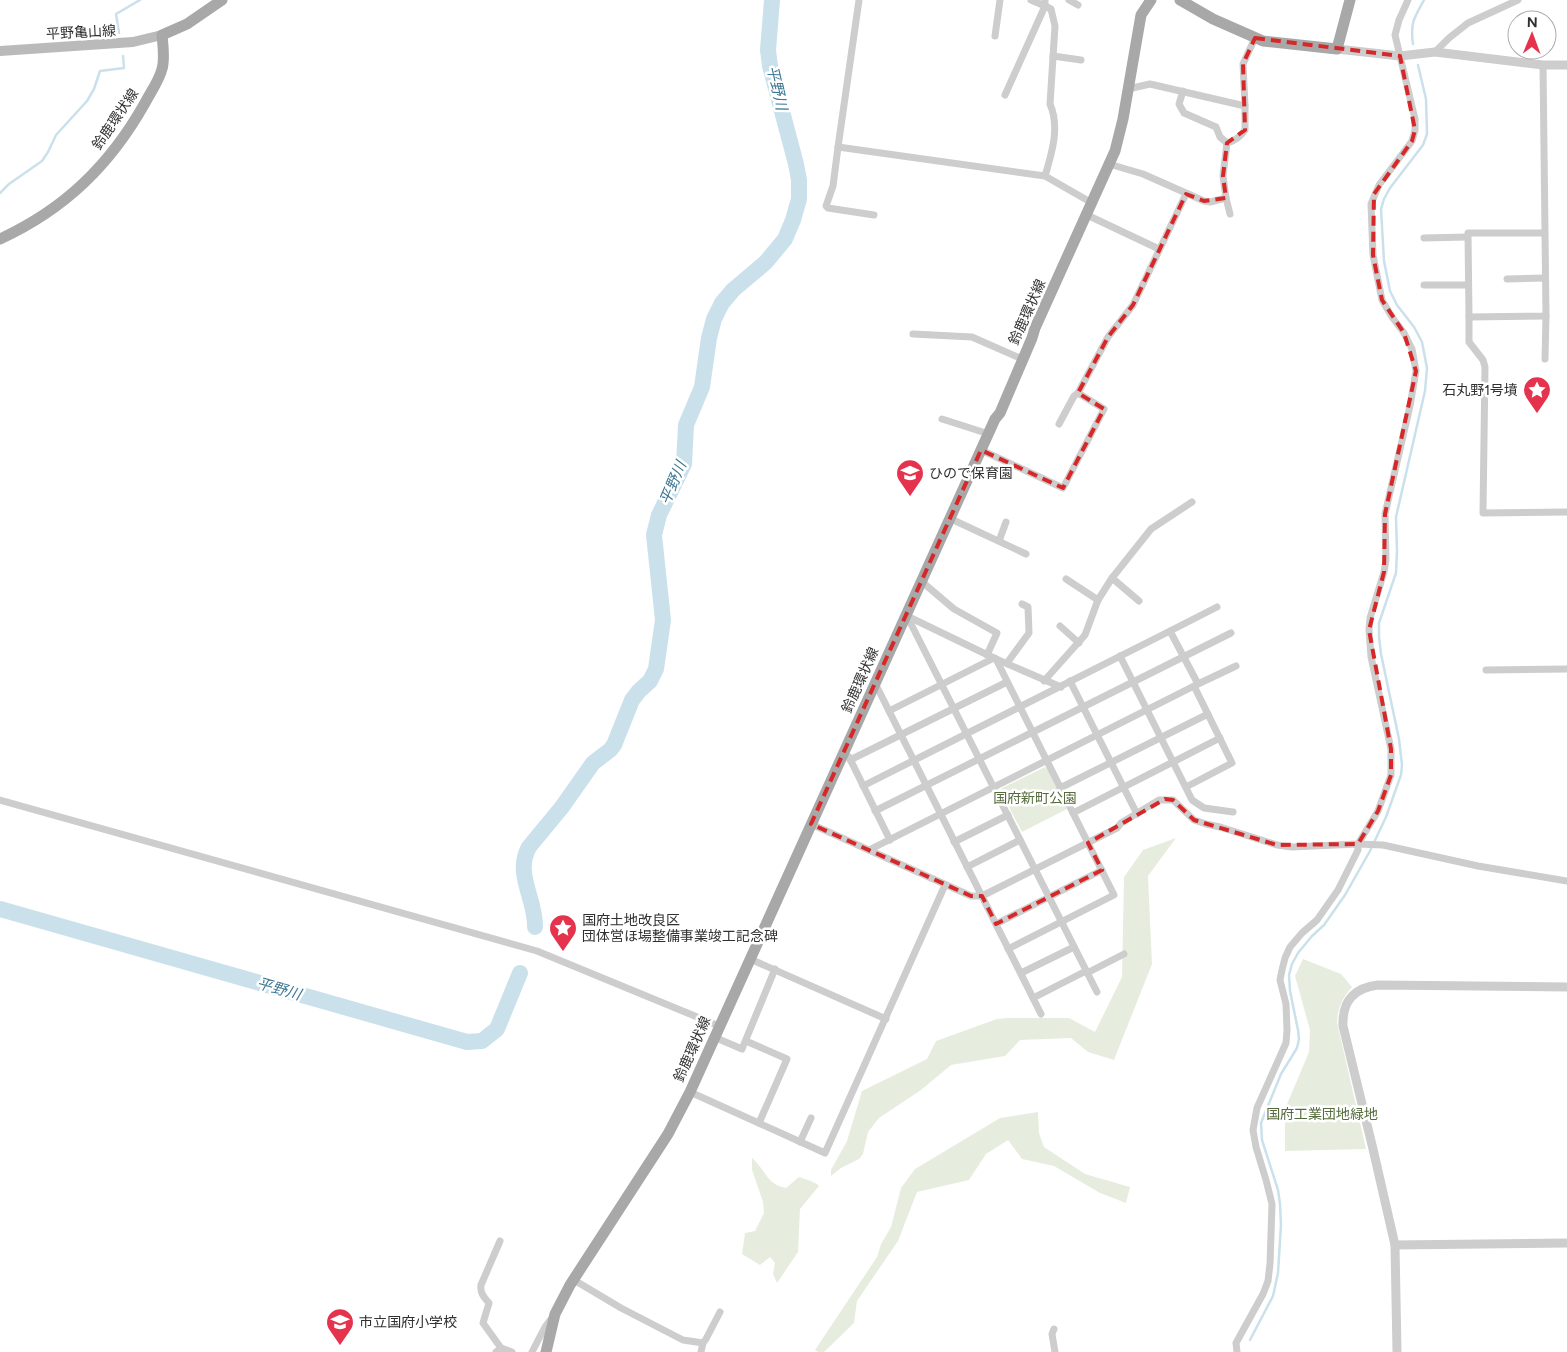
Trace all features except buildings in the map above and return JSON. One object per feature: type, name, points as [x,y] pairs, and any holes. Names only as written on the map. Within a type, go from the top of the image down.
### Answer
[{"type":"main road","name":"鈴鹿環状線","points":[[546,1352],[554,1314],[668,1134],[690,1092],[811,824],[847,756],[874,685],[907,616],[949,518],[1000,412],[1115,151],[1124,119],[1141,15],[1151,0]]},
{"type":"main road","points":[[1180,0],[1213,19],[1255,38],[1273,43],[1337,49],[1350,0]]},
{"type":"main road","points":[[162,35],[187,24],[217,1]]},
{"type":"main road","name":"鈴鹿環状線","points":[[0,239],[34,222],[60,204],[84,184],[119,145],[161,74],[164,61],[162,35]]},
{"type":"main road","name":"平野亀山線","points":[[0,51],[133,42],[162,35]]},
{"type":"street","points":[[859,0],[833,186],[826,206],[828,208],[874,215]]},
{"type":"street","points":[[995,36],[1000,0]]},
{"type":"street","points":[[1031,0],[1045,3],[1051,9],[1055,26],[1050,104],[1053,110],[1055,127],[1052,151],[1045,176]]},
{"type":"street","points":[[1069,0],[1078,5]]},
{"type":"street","points":[[1237,1352],[1236,1343],[1263,1294],[1268,1281],[1272,1204],[1253,1130],[1257,1108],[1286,1043],[1286,1004],[1280,980],[1285,958],[1290,947],[1317,920],[1338,890],[1378,811],[1391,775],[1390,748],[1369,650],[1369,630],[1370,618],[1386,560],[1385,514],[1412,399],[1416,371],[1412,349],[1404,333],[1382,300],[1373,255],[1371,204],[1379,185],[1412,141],[1415,130],[1415,120],[1395,35],[1408,0]]},
{"type":"street","points":[[1435,52],[1468,23],[1518,0]]},
{"type":"street","points":[[1005,95],[1045,3]]},
{"type":"street","points":[[1227,143],[1238,138],[1245,130],[1246,106],[1243,64],[1255,38]]},
{"type":"street","points":[[1337,49],[1400,56],[1435,52],[1544,65],[1567,65]]},
{"type":"street","points":[[1053,56],[1081,60]]},
{"type":"street","points":[[1544,65],[1545,359]]},
{"type":"street","points":[[1128,89],[1148,84],[1246,106]]},
{"type":"street","points":[[1184,91],[1179,104],[1184,113],[1216,127],[1220,137],[1227,143]]},
{"type":"street","points":[[1227,143],[1223,176],[1230,214]]},
{"type":"street","points":[[838,147],[1045,176],[1092,203]]},
{"type":"street","points":[[1109,164],[1143,174],[1204,201],[1210,202],[1226,198]]},
{"type":"street","points":[[1059,424],[1108,337],[1133,305],[1186,194]]},
{"type":"street","points":[[1087,215],[1159,249]]},
{"type":"street","points":[[1544,232],[1468,233],[1469,342],[1483,360],[1485,367],[1483,513],[1567,512]]},
{"type":"street","points":[[1424,238],[1468,237]]},
{"type":"street","points":[[1507,279],[1545,278]]},
{"type":"street","points":[[1424,286],[1468,285]]},
{"type":"street","points":[[1469,317],[1546,316]]},
{"type":"street","points":[[913,334],[972,337],[1022,359]]},
{"type":"street","points":[[981,450],[1063,488],[1104,408],[1078,393]]},
{"type":"street","points":[[942,419],[989,434]]},
{"type":"street","points":[[1044,681],[1078,643],[1089,627],[1092,613],[1098,600],[1112,578],[1151,529],[1192,502]]},
{"type":"street","points":[[949,518],[1026,554]]},
{"type":"street","points":[[999,541],[1006,522]]},
{"type":"street","points":[[1112,578],[1139,601]]},
{"type":"street","points":[[1066,579],[1098,600]]},
{"type":"street","points":[[921,581],[954,609],[997,633],[992,657],[1008,682],[1114,895],[1008,949]]},
{"type":"street","points":[[1007,663],[1029,633],[1028,607],[1022,604]]},
{"type":"street","points":[[863,786],[1217,607]]},
{"type":"street","points":[[907,616],[1044,681],[1061,687]]},
{"type":"street","points":[[907,616],[1097,992]]},
{"type":"street","points":[[1060,626],[1078,643]]},
{"type":"street","points":[[1170,631],[1232,763],[1186,787]]},
{"type":"street","points":[[875,811],[1230,633]]},
{"type":"street","points":[[1120,656],[1192,800],[1198,805],[1232,812]]},
{"type":"street","points":[[889,712],[992,657]]},
{"type":"street","points":[[869,850],[1236,666]]},
{"type":"street","points":[[1486,670],[1567,669]]},
{"type":"street","points":[[1070,681],[1137,814]]},
{"type":"street","points":[[890,840],[847,756],[901,736],[1008,682]]},
{"type":"street","points":[[874,685],[878,689],[1041,1014]]},
{"type":"street","points":[[1060,788],[1208,714]]},
{"type":"street","points":[[1073,813],[1220,738]]},
{"type":"street","points":[[0,800],[537,951],[717,1031],[742,1049],[775,969]]},
{"type":"street","points":[[811,824],[971,896],[982,896],[1088,843],[1117,828],[1121,823],[1159,800],[1173,800],[1194,820],[1277,845],[1292,847],[1382,845],[1478,866],[1567,881]]},
{"type":"street","points":[[954,842],[1008,815]]},
{"type":"street","points":[[967,867],[1020,840]]},
{"type":"street","points":[[996,924],[1102,870]]},
{"type":"street","points":[[690,1092],[826,1153],[945,885]]},
{"type":"street","points":[[1021,973],[1074,947]]},
{"type":"street","points":[[1033,998],[1124,954]]},
{"type":"street","points":[[750,959],[886,1019]]},
{"type":"street","points":[[1397,1352],[1395,1245],[1343,1026],[1344,1012],[1349,999],[1360,989],[1378,985],[1567,987]]},
{"type":"street","points":[[746,1041],[787,1059],[759,1123]]},
{"type":"street","points":[[800,1142],[811,1118]]},
{"type":"street","points":[[500,1241],[481,1285],[481,1295],[489,1303],[483,1322],[498,1350],[512,1352]]},
{"type":"street","points":[[1395,1245],[1567,1243]]},
{"type":"street","points":[[574,1280],[621,1308],[683,1340],[703,1343]]},
{"type":"street","points":[[701,1352],[703,1343],[720,1312]]},
{"type":"street","points":[[532,1352],[554,1314]]},
{"type":"street","points":[[1054,1329],[1052,1334],[1055,1352]]},
{"type":"highlighted area","points":[[1255,38],[1400,56],[1415,130],[1412,141],[1374,194],[1373,255],[1382,300],[1404,333],[1416,371],[1385,514],[1384,572],[1369,630],[1391,749],[1391,775],[1378,811],[1358,844],[1277,845],[1194,820],[1173,800],[1165,799],[1088,843],[1102,870],[996,924],[982,896],[971,896],[811,824],[981,450],[1063,488],[1104,409],[1078,393],[1108,337],[1133,305],[1186,194],[1204,201],[1226,198],[1223,176],[1227,143],[1245,130],[1243,64]]},
{"type":"green space","name":"国府新町公園","points":[[1045,767],[1048,769],[1067,809],[1022,832],[1001,792],[1002,788]]},
{"type":"green space","points":[[1176,838],[1148,876],[1152,964],[1114,1060],[1088,1052],[1071,1038],[1020,1040],[1005,1056],[951,1065],[921,1090],[879,1118],[868,1132],[863,1154],[859,1159],[841,1168],[831,1176],[831,1170],[847,1141],[862,1091],[927,1059],[936,1041],[997,1019],[1007,1018],[1069,1018],[1095,1032],[1122,977],[1124,877],[1143,850]]},
{"type":"green space","name":"国府工業団地緑地","points":[[1303,959],[1341,974],[1352,987],[1341,1003],[1337,1022],[1366,1149],[1285,1151],[1285,1109],[1309,1052],[1310,1030],[1295,976]]},
{"type":"green space","points":[[1038,1112],[1039,1133],[1044,1147],[1085,1174],[1130,1187],[1126,1203],[1100,1193],[1054,1166],[1022,1159],[1008,1140],[986,1154],[969,1180],[917,1192],[898,1241],[857,1301],[854,1323],[824,1352],[815,1350],[877,1257],[881,1244],[891,1227],[901,1188],[915,1169],[1000,1118]]},
{"type":"green space","points":[[752,1158],[770,1180],[779,1186],[786,1188],[799,1177],[819,1186],[800,1209],[798,1252],[777,1283],[773,1274],[775,1263],[770,1257],[760,1265],[742,1254],[745,1233],[755,1231],[764,1213],[763,1202],[752,1170]]},
{"type":"waterway","points":[[119,33],[116,14],[140,0]]},
{"type":"waterway","name":"平野川","points":[[535,927],[524,867],[529,847],[562,807],[593,763],[614,745],[632,700],[650,681],[656,669],[663,620],[654,535],[659,515],[684,464],[686,425],[702,387],[709,338],[714,319],[722,303],[733,290],[766,262],[785,239],[799,199],[799,180],[796,164],[770,66],[768,50],[772,0]]},
{"type":"waterway","points":[[1413,44],[1412,31],[1414,21],[1424,0]]},
{"type":"waterway","points":[[0,193],[9,184],[42,161],[56,135],[87,101],[94,89],[100,71],[124,68],[123,56]]},
{"type":"waterway","points":[[1250,1340],[1273,1296],[1278,1273],[1281,1225],[1280,1204],[1278,1190],[1262,1140],[1261,1123],[1281,1074],[1297,1048],[1299,1039],[1289,975],[1298,953],[1324,925],[1345,895],[1370,851],[1386,817],[1401,775],[1402,765],[1399,739],[1381,654],[1379,623],[1396,573],[1396,517],[1425,391],[1427,368],[1422,342],[1414,327],[1397,305],[1390,291],[1384,261],[1381,209],[1390,188],[1423,145],[1427,134],[1426,99],[1418,65]]},
{"type":"waterway","name":"平野川","points":[[0,909],[467,1042],[482,1041],[497,1029],[520,973]]},
{"type":"place","name":"石丸野1号墳","points":[[1537,414]]},
{"type":"place","name":"ひので保育園","points":[[910,497]]},
{"type":"place","name":"国府土地改良区 団体営ほ場整備事業竣工記念碑","points":[[563,952]]},
{"type":"place","name":"市立国府小学校","points":[[340,1346]]}]
